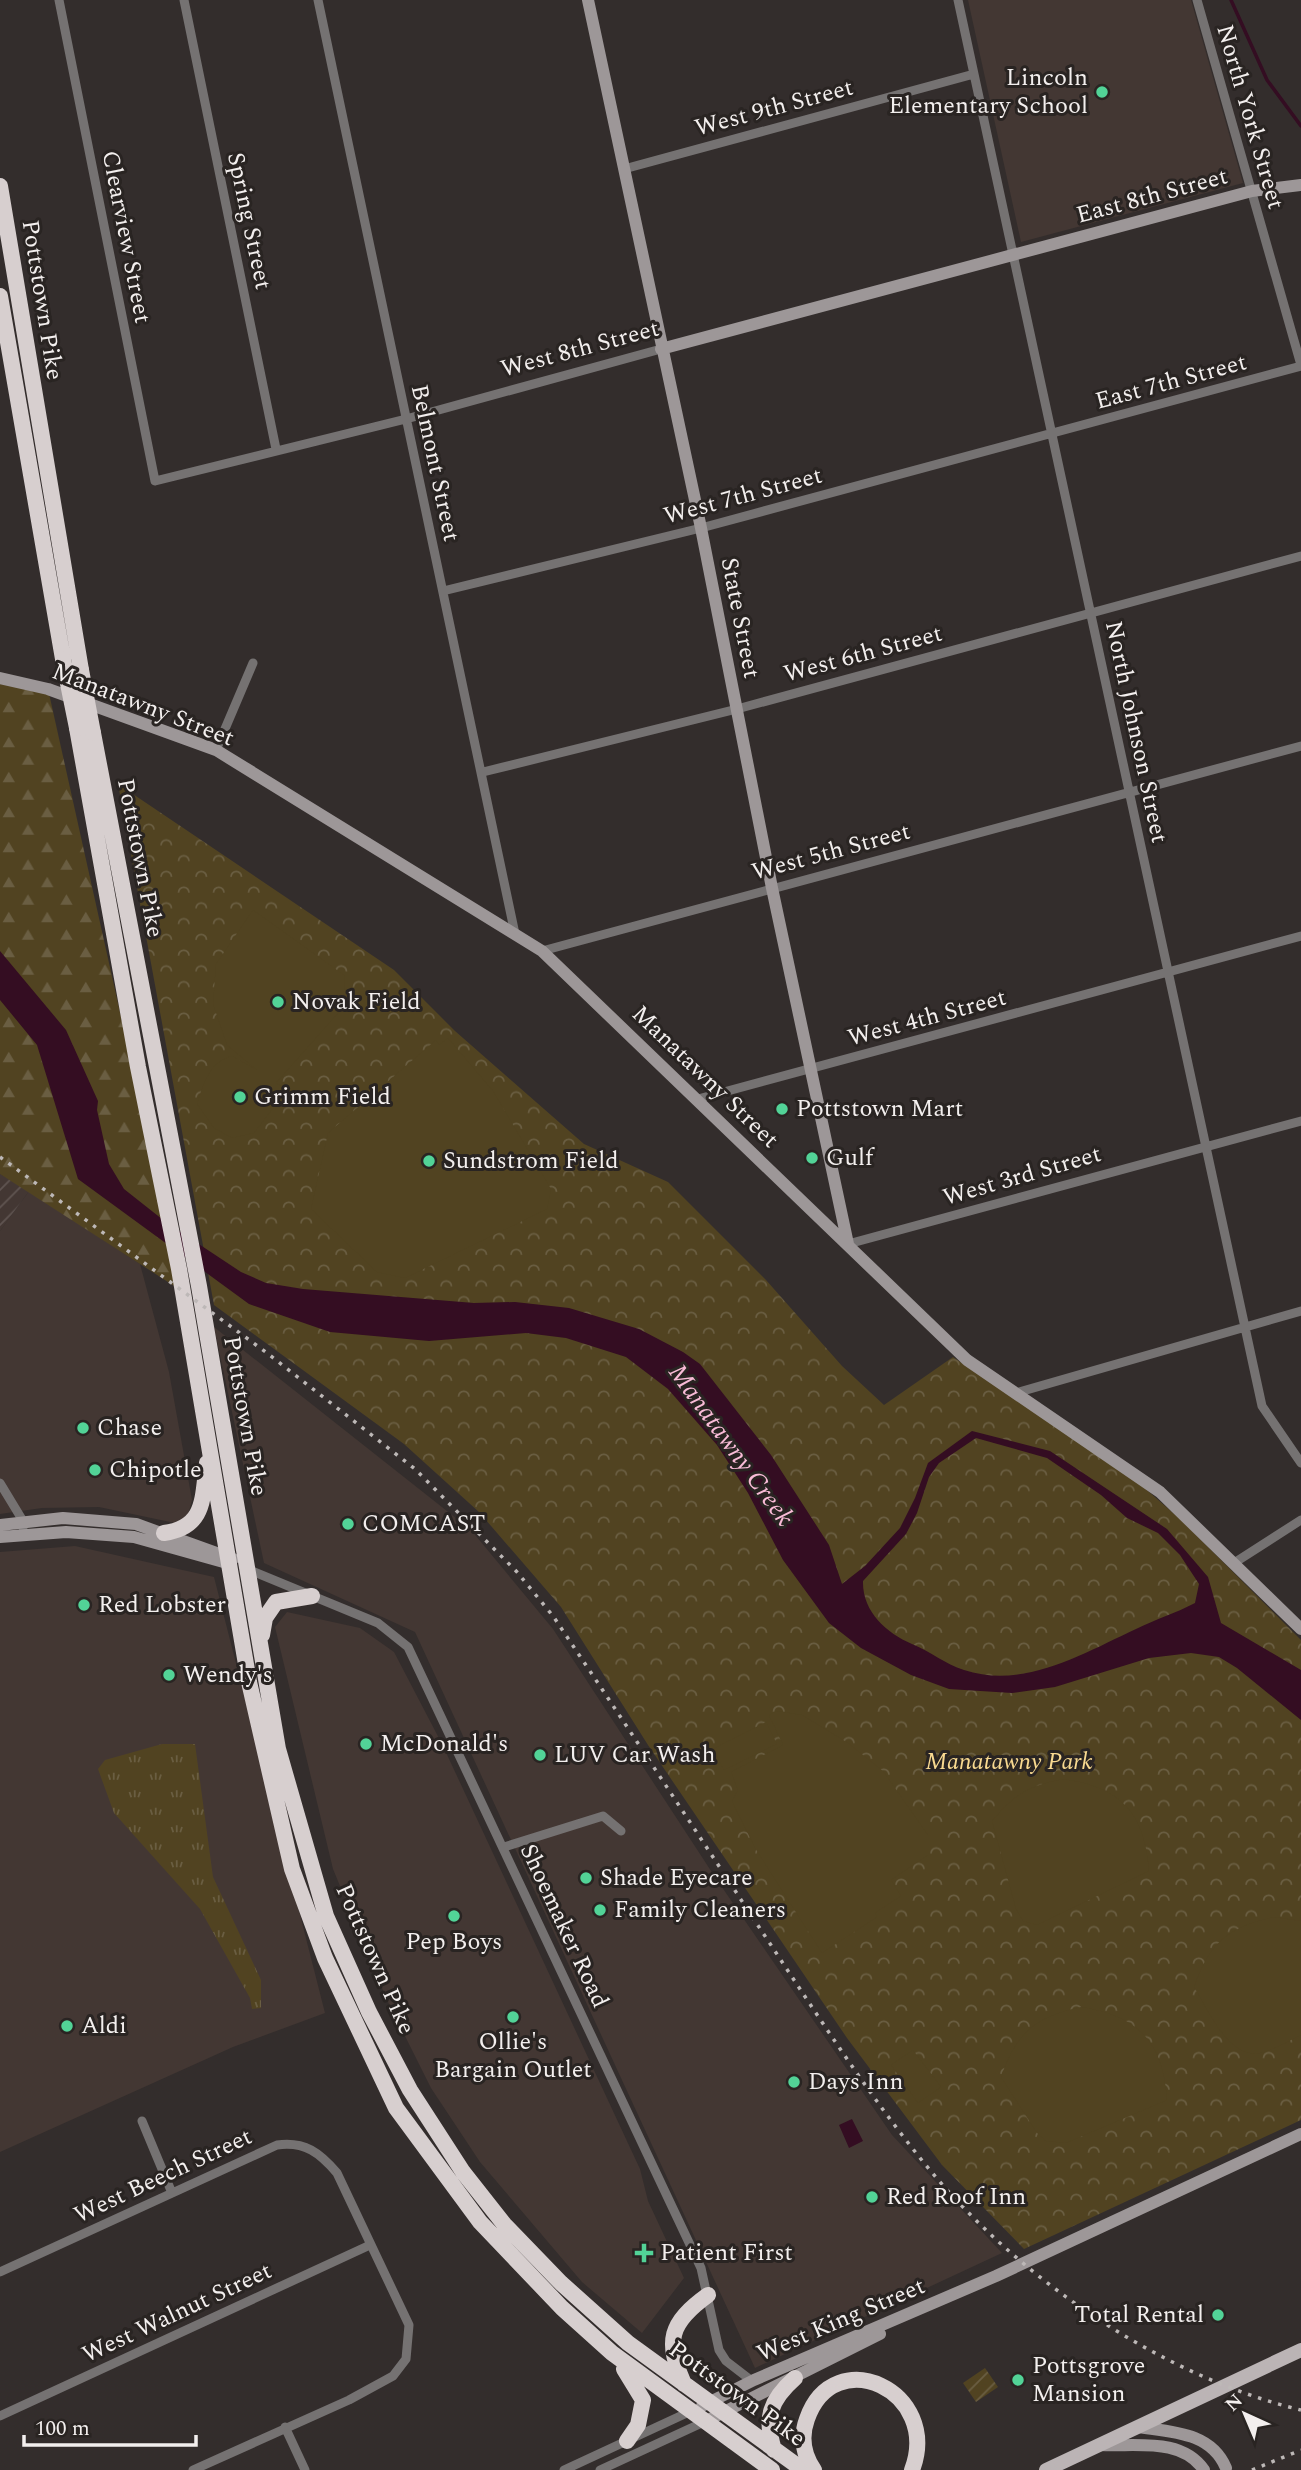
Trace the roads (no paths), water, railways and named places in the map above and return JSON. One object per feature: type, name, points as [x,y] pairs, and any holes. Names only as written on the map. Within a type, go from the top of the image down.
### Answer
[{"type":"highway","name":"Pottstown Pike","points":[[0,186],[81,670],[199,1286],[278,1749],[326,1916],[369,2012],[410,2090],[463,2172],[504,2224],[608,2326],[708,2403],[803,2470]]},
{"type":"highway","name":"Pottstown Pike","points":[[0,296],[138,1067],[179,1269],[252,1693],[292,1869],[325,1958],[396,2108],[480,2222],[562,2308],[611,2353],[772,2470]]},
{"type":"highway","points":[[164,1533],[182,1530],[192,1524],[199,1511],[210,1450]]},
{"type":"highway","points":[[260,1644],[265,1618],[276,1602],[312,1596]]},
{"type":"highway","points":[[685,2386],[674,2362],[673,2336],[684,2315],[708,2295]]},
{"type":"highway","points":[[611,2353],[635,2383],[643,2400],[641,2419],[626,2441]]},
{"type":"highway","points":[[774,2450],[768,2430],[769,2411],[779,2394],[795,2378]]},
{"type":"highway","points":[[814,2470],[803,2442],[811,2408],[825,2391],[853,2381],[885,2386],[908,2409],[918,2438],[912,2470]]},
{"type":"main road","points":[[1046,2470],[1301,2350]]},
{"type":"street","name":"Clearview Street","points":[[59,0],[155,481]]},
{"type":"street","name":"Spring Street","points":[[184,0],[276,449]]},
{"type":"street","name":"Belmont Street","points":[[318,0],[483,772],[515,934]]},
{"type":"street","name":"State Street","points":[[588,0],[701,528],[772,888],[813,1069],[848,1244]]},
{"type":"street","name":"North Johnson Street","points":[[958,0],[1262,1406],[1301,1463]]},
{"type":"street","name":"North York Street","points":[[1197,0],[1301,366]]},
{"type":"street","name":"West 9th Street","points":[[624,169],[974,75]]},
{"type":"street","name":"East 8th Street","points":[[1014,253],[1252,191],[1301,185]]},
{"type":"street","name":"West 8th Street","points":[[155,481],[406,419],[1014,253]]},
{"type":"street","name":"East 7th Street","points":[[1052,434],[1301,366]]},
{"type":"street","name":"West 7th Street","points":[[443,591],[701,528],[1052,434]]},
{"type":"street","name":"West 6th Street","points":[[483,772],[737,709],[1301,556]]},
{"type":"street","points":[[216,750],[253,663]]},
{"type":"street","name":"Manatawny Street","points":[[0,678],[48,689],[216,750],[542,951],[967,1360],[1160,1492],[1301,1629]]},
{"type":"street","name":"West 5th Street","points":[[542,951],[1301,746]]},
{"type":"street","name":"West 4th Street","points":[[698,1099],[1301,936]]},
{"type":"street","name":"West 3rd Street","points":[[848,1244],[1301,1121]]},
{"type":"street","points":[[1016,1393],[1301,1311]]},
{"type":"street","points":[[0,1483],[23,1527]]},
{"type":"street","name":"Shoemaker Road","points":[[0,1536],[23,1527],[100,1520],[136,1524],[164,1533],[378,1623],[408,1647],[701,2268],[719,2350],[726,2361],[752,2381]]},
{"type":"street","points":[[1234,1563],[1301,1520]]},
{"type":"street","name":"Shoemaker Road","points":[[0,1525],[134,1537],[228,1560]]},
{"type":"street","points":[[503,1847],[603,1816],[621,1831]]},
{"type":"street","points":[[142,2122],[172,2193]]},
{"type":"street","name":"West King Street","points":[[564,2470],[752,2381],[983,2281],[1301,2134]]},
{"type":"street","name":"West Beech Street","points":[[0,2272],[277,2145],[293,2143],[319,2153],[337,2173],[370,2245]]},
{"type":"street","points":[[192,2470],[349,2400],[393,2376],[406,2359],[409,2325],[370,2245]]},
{"type":"street","name":"West Walnut Street","points":[[0,2416],[370,2245]]},
{"type":"street","name":"West King Street","points":[[600,2470],[724,2414],[983,2281]]},
{"type":"street","points":[[285,2427],[305,2470]]},
{"type":"street","points":[[1138,2427],[1203,2440],[1216,2451],[1226,2468]]},
{"type":"street","points":[[1099,2445],[1174,2447],[1191,2455],[1204,2470]]},
{"type":"water","name":"Manatawny Creek","points":[[0,951],[66,1030],[98,1101],[97,1110],[109,1164],[124,1189],[167,1223],[241,1272],[266,1283],[303,1289],[474,1303],[515,1302],[569,1308],[639,1329],[700,1364],[771,1455],[829,1545],[842,1584],[865,1566],[900,1528],[928,1463],[972,1431],[1050,1451],[1167,1529],[1208,1577],[1221,1623],[1301,1670],[1301,1720],[1237,1668],[1219,1657],[1191,1653],[1149,1658],[1055,1687],[1012,1693],[949,1689],[911,1675],[861,1648],[829,1623],[783,1560],[748,1493],[717,1445],[668,1389],[626,1357],[566,1338],[526,1333],[429,1341],[330,1332],[249,1304],[78,1179],[37,1045],[0,1000]],"holes":[[[976,1438],[1047,1458],[1101,1495],[1127,1518],[1158,1533],[1180,1555],[1199,1584],[1195,1603],[1075,1658],[1031,1672],[1009,1675],[986,1675],[964,1670],[893,1634],[877,1620],[867,1602],[863,1581],[906,1534],[917,1513],[929,1477],[939,1463]]]},
{"type":"water","points":[[852,2119],[863,2141],[849,2148],[839,2125]]},
{"type":"waterway","points":[[1231,0],[1267,80],[1301,126]]},
{"type":"railway","points":[[0,1157],[267,1353],[415,1469],[517,1572],[553,1616],[818,2016],[905,2139],[966,2210],[1006,2249],[1050,2285],[1146,2348],[1197,2374],[1301,2410]]},
{"type":"railway","points":[[1252,2470],[1301,2450]]},
{"type":"place","name":"Lincoln Elementary School","points":[[1102,92]]},
{"type":"place","name":"Novak Field","points":[[278,1002]]},
{"type":"place","name":"Grimm Field","points":[[240,1097]]},
{"type":"place","name":"Pottstown Mart","points":[[782,1109]]},
{"type":"place","name":"Gulf","points":[[812,1158]]},
{"type":"place","name":"Sundstrom Field","points":[[429,1161]]},
{"type":"place","name":"Chase","points":[[83,1428]]},
{"type":"place","name":"Chipotle","points":[[95,1470]]},
{"type":"place","name":"COMCAST","points":[[348,1524]]},
{"type":"place","name":"Red Lobster","points":[[84,1605]]},
{"type":"place","name":"Wendy's","points":[[169,1675]]},
{"type":"place","name":"McDonald's","points":[[366,1744]]},
{"type":"place","name":"LUV Car Wash","points":[[540,1755]]},
{"type":"place","name":"Shade Eyecare","points":[[586,1878]]},
{"type":"place","name":"Family Cleaners","points":[[600,1910]]},
{"type":"place","name":"Pep Boys","points":[[454,1916]]},
{"type":"place","name":"Ollie's Bargain Outlet","points":[[513,2017]]},
{"type":"place","name":"Aldi","points":[[67,2026]]},
{"type":"place","name":"Days Inn","points":[[794,2082]]},
{"type":"place","name":"Red Roof Inn","points":[[872,2197]]},
{"type":"place","name":"Patient First","points":[[644,2253]]},
{"type":"place","name":"Total Rental","points":[[1218,2315]]},
{"type":"place","name":"Pottsgrove Mansion","points":[[1018,2380]]},
{"type":"park label","name":"Manatawny Park","points":[[1009,1762]]}]
